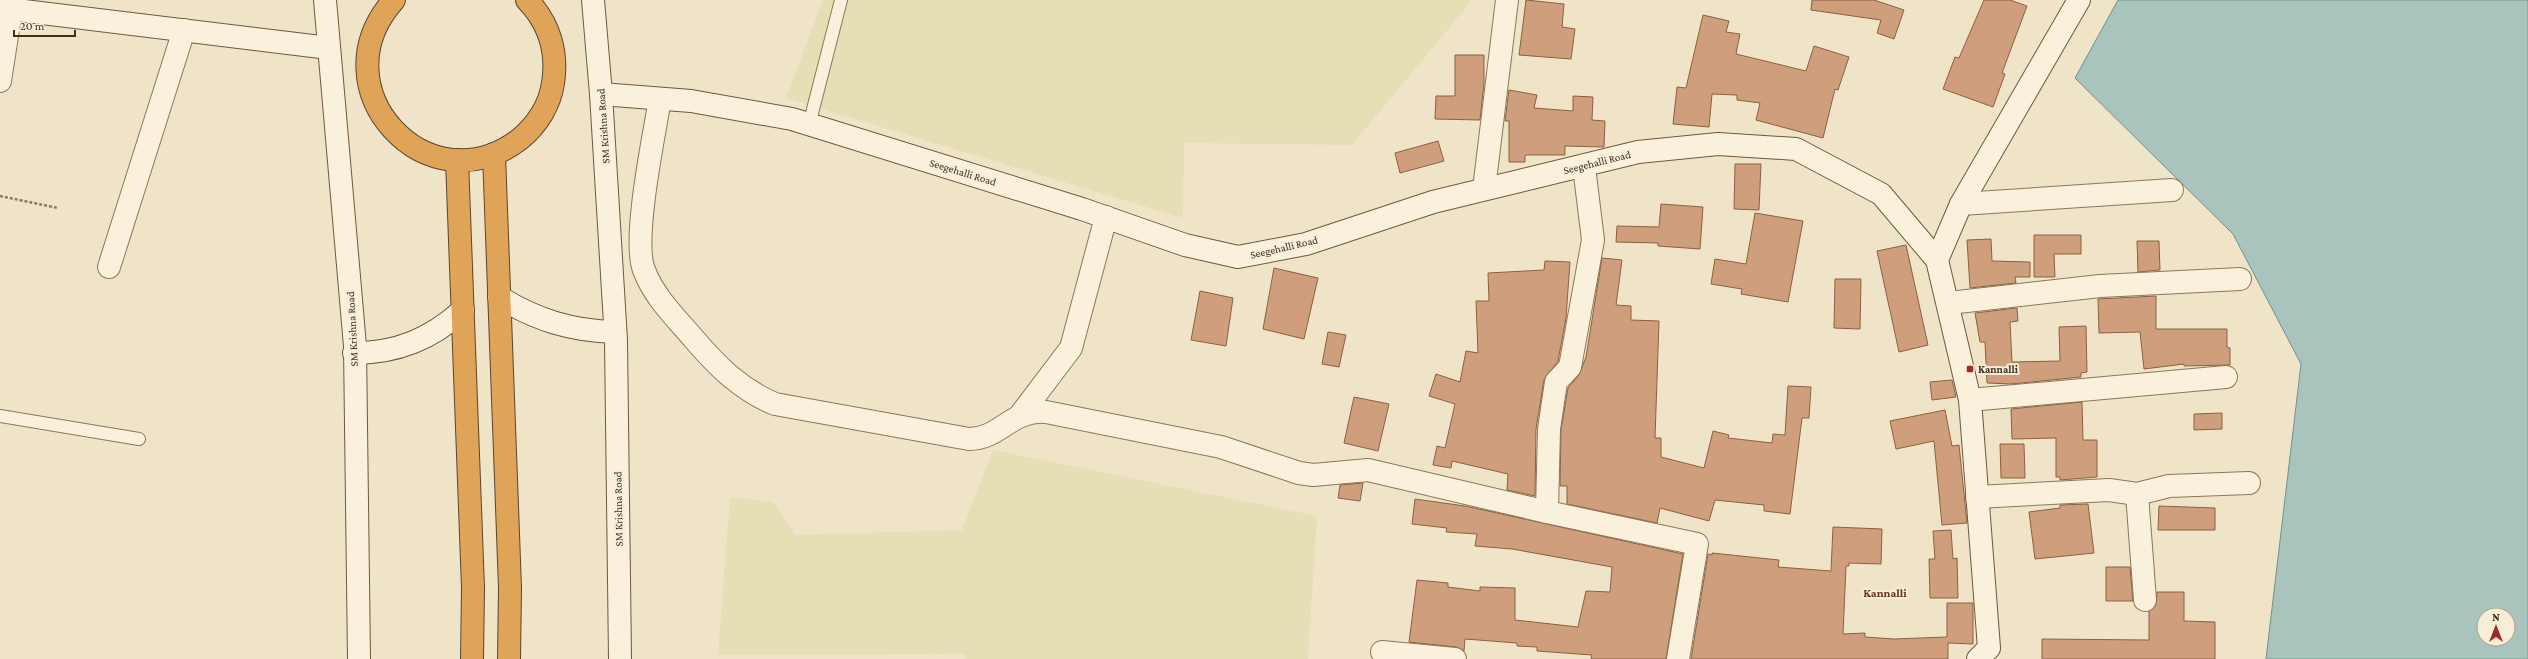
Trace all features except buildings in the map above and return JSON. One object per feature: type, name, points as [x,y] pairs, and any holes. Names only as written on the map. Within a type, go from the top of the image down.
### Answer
[{"type":"highway","points":[[394,0],[377,24],[367,57],[370,90],[376,106],[397,135],[411,146],[427,154],[457,160],[480,158],[494,154],[513,144],[527,134],[538,120],[552,89],[555,66],[551,38],[544,23],[527,0]]},
{"type":"highway","points":[[494,154],[510,588],[509,659]]},
{"type":"highway","points":[[457,160],[474,588],[472,659]]},
{"type":"street","name":"SM Krishna Road","points":[[325,0],[354,353],[359,659]]},
{"type":"street","name":"SM Krishna Road","points":[[593,0],[601,94],[615,332],[620,659]]},
{"type":"street","points":[[1484,189],[1506,0]]},
{"type":"street","points":[[1978,659],[1989,648],[1970,400],[1949,304],[1936,260],[1961,204],[2079,0]]},
{"type":"street","points":[[0,82],[5,9],[329,48]]},
{"type":"street","points":[[109,267],[184,30]]},
{"type":"street","name":"Seegehalli Road","points":[[601,94],[691,101],[809,124],[1106,217],[1185,245],[1238,257],[1306,244],[1433,202],[1584,167],[1638,152],[1718,144],[1796,149],[1881,194],[1936,260]]},
{"type":"street","points":[[660,99],[640,239],[640,254],[644,270],[656,294],[716,365],[742,387],[775,404],[969,439],[979,439],[988,435],[1021,414],[1071,348],[1106,217]]},
{"type":"street","points":[[1547,512],[1549,429],[1556,382],[1570,367],[1593,240],[1584,167]]},
{"type":"street","points":[[1961,204],[2172,190]]},
{"type":"street","points":[[1949,304],[2100,286],[2240,279]]},
{"type":"street","points":[[499,297],[536,317],[555,324],[575,329],[615,332]]},
{"type":"street","points":[[354,353],[384,351],[416,342],[433,334],[463,310]]},
{"type":"street","points":[[1970,400],[2226,377]]},
{"type":"street","points":[[1021,414],[1046,412],[1210,444],[1299,473],[1313,475],[1368,470],[1547,512],[1697,544],[1678,659]]},
{"type":"street","points":[[1978,497],[2109,490],[2138,494],[2170,486],[2249,483]]},
{"type":"street","points":[[2138,494],[2145,600]]},
{"type":"street","points":[[1382,652],[1455,659]]},
{"type":"lane","points":[[809,124],[841,0]]},
{"type":"lane","points":[[0,416],[139,439]]},
{"type":"path","points":[[0,196],[58,208]]},
{"type":"shaded area","points":[[823,0],[1472,0],[1352,145],[1184,143],[1183,218],[786,98]]},
{"type":"shaded area","points":[[993,450],[1317,516],[1308,659],[965,659],[965,654],[718,655],[730,497],[773,502],[795,535],[962,530]]},
{"type":"water","points":[[2118,0],[2528,0],[2528,659],[2266,659],[2301,364],[2233,234],[2075,78]]},
{"type":"place","name":"Kannalli","points":[[1970,369]]},
{"type":"district","name":"Kannalli","points":[[1885,593]]}]
